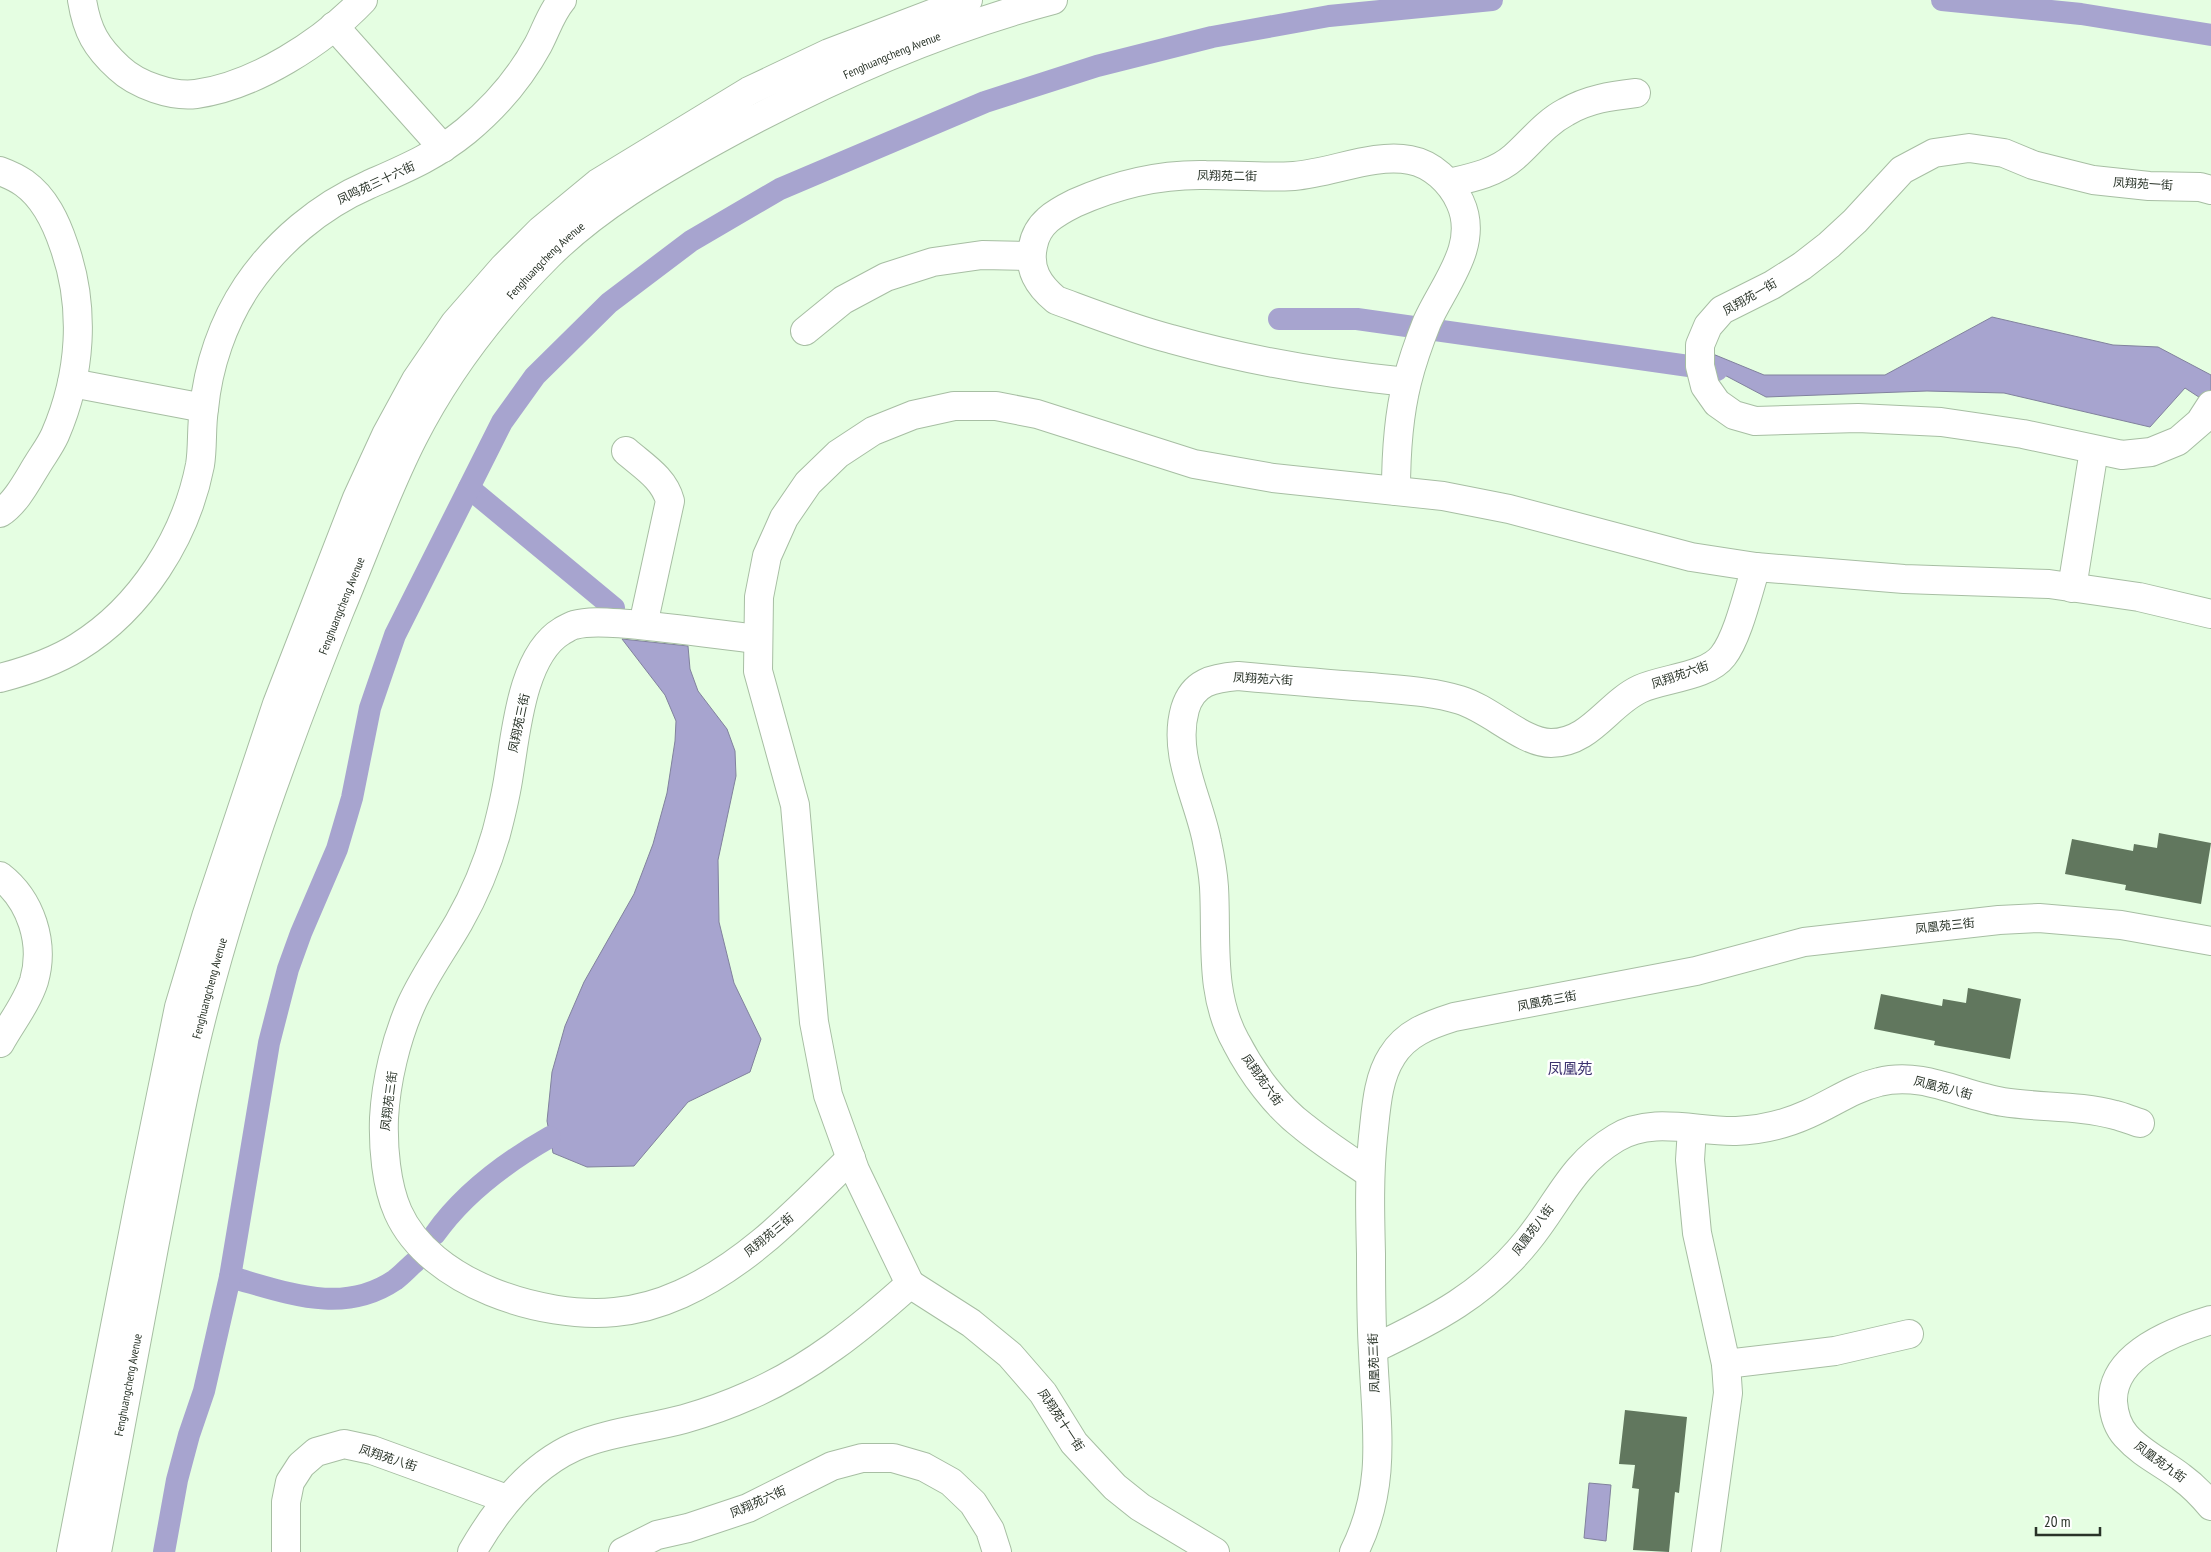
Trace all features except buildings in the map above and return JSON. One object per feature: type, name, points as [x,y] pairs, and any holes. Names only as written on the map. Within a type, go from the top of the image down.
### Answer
[{"type":"main road","points":[[82,0],[86,22],[103,53],[128,76],[160,91],[195,94],[229,86],[284,61],[334,26],[363,0]]},
{"type":"main road","name":"凤鸣苑三十六街","points":[[0,678],[33,669],[79,647],[123,612],[159,568],[185,519],[200,464],[204,408],[213,359],[228,322],[247,287],[271,255],[300,227],[332,204],[368,185],[419,163],[466,131],[506,92],[532,54],[562,0]]},
{"type":"main road","name":"Fenghuangcheng Avenue","points":[[71,1552],[179,1007],[206,917],[277,704],[357,498],[386,435],[416,380],[455,323],[503,268],[541,230],[598,183],[749,92],[829,53],[968,0]]},
{"type":"main road","name":"Fenghuangcheng Avenue","points":[[96,1552],[170,1168],[211,980],[280,766],[317,669],[414,438],[445,384],[482,330],[548,256],[589,220],[635,187],[782,104],[866,64],[954,32],[1053,0]]},
{"type":"main road","points":[[334,26],[443,148]]},
{"type":"main road","points":[[1450,183],[1482,175],[1512,159],[1536,134],[1565,112],[1600,98],[1636,93]]},
{"type":"main road","name":"凤翔苑一街","points":[[2211,190],[2200,187],[2140,186],[2093,180],[2056,172],[2004,153],[1969,148],[1934,154],[1902,170],[1855,221],[1802,266],[1722,310],[1708,326],[1700,345],[1700,369],[1705,386],[1717,403],[1734,415],[1754,421],[1858,418],[1941,422],[2023,434],[2122,455],[2151,452],[2178,441],[2200,422],[2211,405]]},
{"type":"main road","name":"凤翔苑二街","points":[[1031,256],[1034,239],[1042,224],[1056,212],[1106,191],[1144,181],[1206,174],[1265,177],[1296,176],[1391,158],[1413,160],[1433,170],[1450,183],[1461,203],[1466,224],[1465,246],[1457,267],[1425,329],[1407,382],[1397,445],[1396,491]]},
{"type":"main road","points":[[0,171],[24,182],[44,202],[58,225],[70,263],[78,303],[78,343],[72,382],[54,436],[24,485],[0,513]]},
{"type":"main road","points":[[805,331],[843,300],[896,274],[933,262],[982,255],[1031,256],[1034,274],[1042,289],[1056,300],[1112,321],[1228,354],[1288,366],[1407,382]]},
{"type":"main road","points":[[72,382],[204,408]]},
{"type":"main road","points":[[472,1552],[507,1499],[537,1470],[573,1447],[617,1433],[684,1419],[748,1396],[809,1364],[865,1324],[910,1284],[851,1158],[828,1095],[820,1059],[810,986],[809,949],[795,805],[758,671],[758,597],[767,556],[784,518],[808,483],[838,454],[873,430],[913,415],[954,406],[996,406],[1037,414],[1194,464],[1273,478],[1443,496],[1510,510],[1691,557],[1756,567],[1904,579],[2049,584],[2139,597],[2211,614]]},
{"type":"main road","points":[[2072,588],[2094,450]]},
{"type":"main road","points":[[626,451],[661,480],[670,501],[643,625]]},
{"type":"main road","name":"凤翔苑六街","points":[[1369,1173],[1303,1127],[1284,1109],[1255,1074],[1235,1041],[1224,1013],[1215,975],[1214,886],[1207,840],[1189,783],[1183,754],[1182,722],[1185,708],[1191,695],[1201,685],[1215,678],[1238,676],[1412,691],[1459,699],[1481,708],[1537,742],[1552,743],[1573,739],[1596,725],[1615,706],[1639,690],[1662,681],[1698,672],[1711,666],[1723,657],[1738,624],[1756,567]]},
{"type":"main road","name":"凤翔苑三街","points":[[757,639],[643,625],[606,623],[574,625],[558,633],[548,642],[533,668],[522,706],[502,812],[492,847],[473,896],[411,1006],[396,1052],[384,1116],[384,1139],[388,1172],[396,1210],[405,1226],[424,1249],[447,1269],[481,1288],[538,1306],[566,1311],[615,1312],[653,1304],[682,1294],[736,1262],[766,1240],[851,1158]]},
{"type":"main road","points":[[0,876],[22,899],[26,907],[34,924],[38,953],[34,981],[0,1043]]},
{"type":"main road","name":"凤凰苑三街","points":[[1354,1552],[1371,1505],[1378,1461],[1369,1173],[1378,1098],[1385,1070],[1392,1056],[1405,1039],[1425,1026],[1454,1017],[1696,971],[1804,942],[1998,920],[2039,918],[2121,925],[2211,942]]},
{"type":"main road","name":"凤凰苑八街","points":[[1373,1349],[1447,1311],[1481,1288],[1529,1239],[1578,1168],[1617,1137],[1654,1126],[1736,1131],[1778,1124],[1808,1114],[1856,1088],[1898,1079],[1917,1079],[1990,1100],[2115,1114],[2140,1124]]},
{"type":"main road","points":[[1692,1129],[1690,1160],[1697,1234],[1726,1364],[1728,1393],[1706,1552]]},
{"type":"main road","name":"凤翔苑十一街","points":[[910,1284],[971,1323],[1010,1355],[1043,1393],[1074,1442],[1115,1487],[1140,1506],[1215,1552]]},
{"type":"main road","name":"凤凰苑九街","points":[[2211,1320],[2154,1344],[2134,1357],[2122,1369],[2116,1381],[2113,1396],[2114,1414],[2118,1425],[2126,1436],[2146,1455],[2181,1476],[2211,1506]]},
{"type":"main road","points":[[1726,1364],[1835,1351],[1908,1334]]},
{"type":"main road","name":"凤翔苑八街","points":[[286,1552],[286,1502],[290,1482],[300,1465],[316,1452],[344,1444],[372,1450],[507,1499]]},
{"type":"main road","name":"凤翔苑六街","points":[[623,1552],[657,1534],[688,1528],[748,1508],[832,1466],[862,1458],[893,1458],[924,1467],[951,1482],[974,1503],[990,1530],[997,1552]]},
{"type":"water","points":[[1992,317],[2113,345],[2158,347],[2211,375],[2211,405],[2185,388],[2150,427],[2004,393],[1927,391],[1766,397],[1715,370],[1708,352],[1764,375],[1885,375]]},
{"type":"water","points":[[622,639],[688,646],[690,669],[698,691],[727,729],[735,751],[736,776],[718,860],[719,922],[734,983],[761,1039],[750,1072],[688,1102],[634,1166],[587,1167],[553,1153],[547,1121],[552,1072],[565,1026],[584,982],[634,894],[653,844],[667,793],[675,741],[676,721],[665,695]]},
{"type":"water","points":[[1589,1483],[1611,1485],[1606,1541],[1584,1538]]},
{"type":"waterway","points":[[164,1552],[177,1480],[189,1435],[204,1391],[230,1277],[269,1043],[288,969],[301,933],[337,849],[352,798],[370,708],[395,635],[502,422],[535,376],[609,303],[691,241],[780,189],[985,102],[1097,66],[1212,37],[1329,16],[1492,0]]},
{"type":"waterway","points":[[1942,0],[2081,14],[2211,35]]},
{"type":"waterway","points":[[1279,319],[1357,319],[1717,370]]},
{"type":"waterway","points":[[469,488],[614,608]]},
{"type":"waterway","points":[[435,1234],[459,1205],[487,1180],[518,1157],[550,1137]]},
{"type":"waterway","points":[[230,1277],[293,1294],[334,1299],[355,1297],[375,1291],[395,1280],[415,1262]]},
{"type":"district","name":"凤凰苑","points":[[1570,1069]]}]
